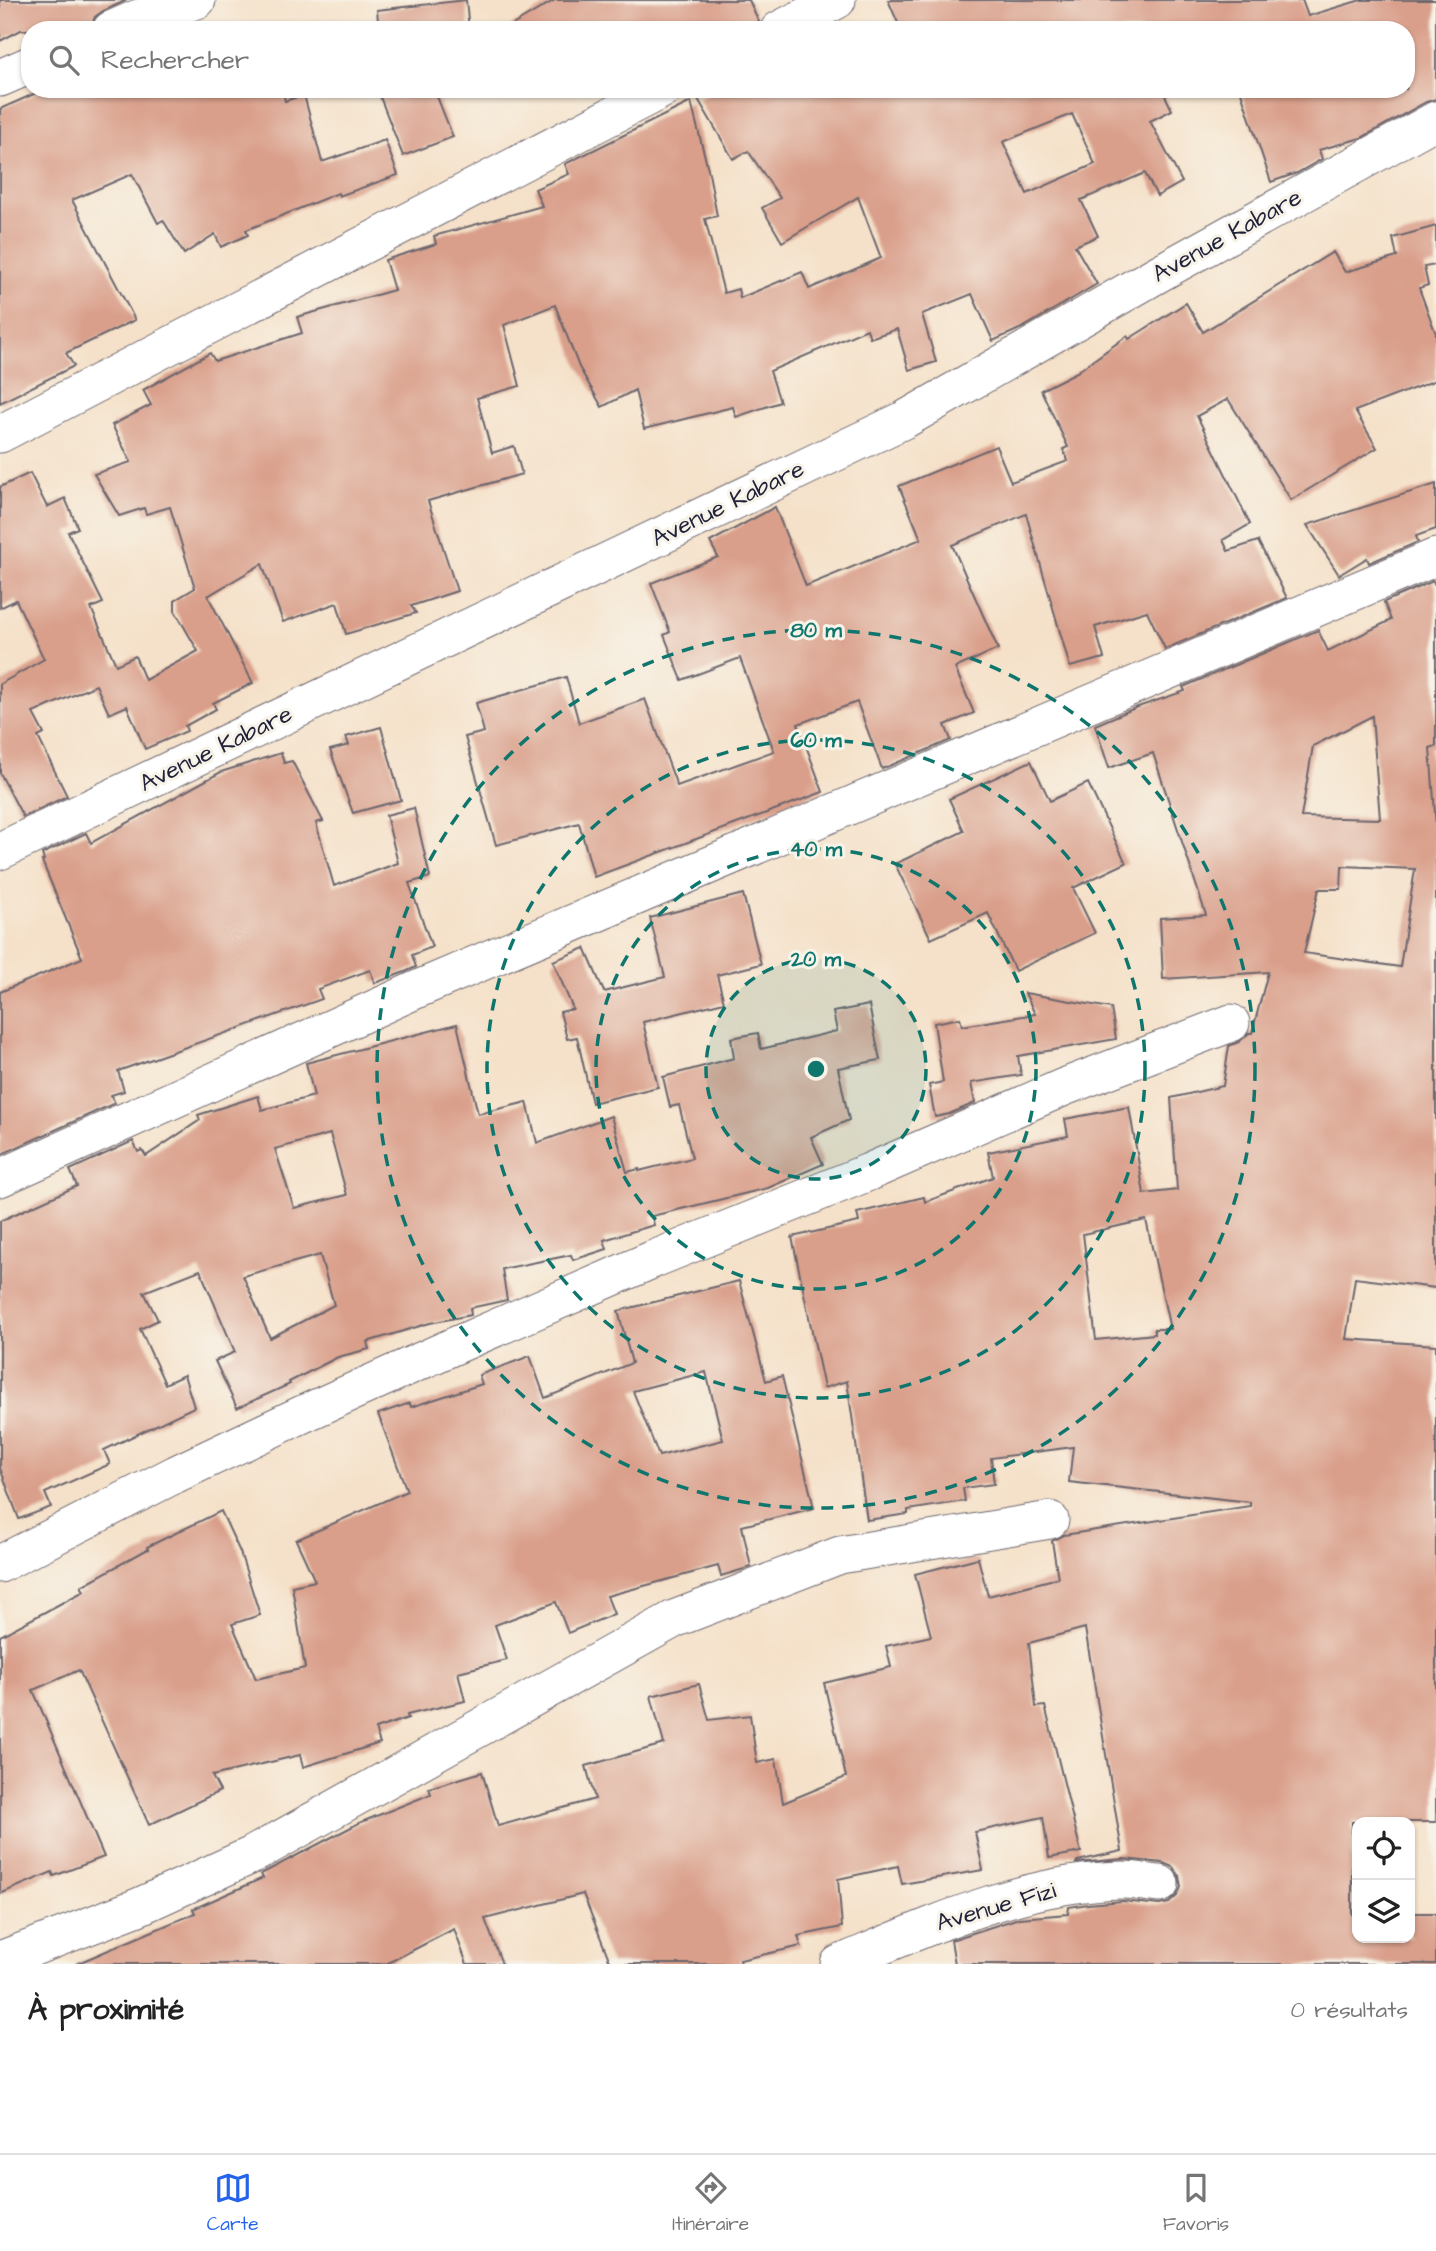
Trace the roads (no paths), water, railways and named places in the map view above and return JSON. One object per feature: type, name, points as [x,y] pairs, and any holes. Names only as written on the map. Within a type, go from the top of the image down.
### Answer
[{"type":"street","points":[[131,21],[197,0]]},
{"type":"street","points":[[796,21],[836,0]]},
{"type":"street","points":[[0,78],[21,69]]},
{"type":"street","points":[[0,434],[646,98]]},
{"type":"street","name":"Avenue Kabare","points":[[0,851],[904,420],[1156,275],[1436,120]]},
{"type":"street","points":[[0,1178],[418,989],[1436,557]]},
{"type":"street","points":[[0,1564],[199,1463],[454,1346],[1064,1087],[1231,1023]]},
{"type":"street","points":[[0,1960],[138,1907],[252,1855],[674,1619],[840,1555],[1050,1520]]},
{"type":"street","name":"Avenue Fizi","points":[[839,1964],[945,1920],[1023,1894],[1124,1880],[1160,1884]]}]
